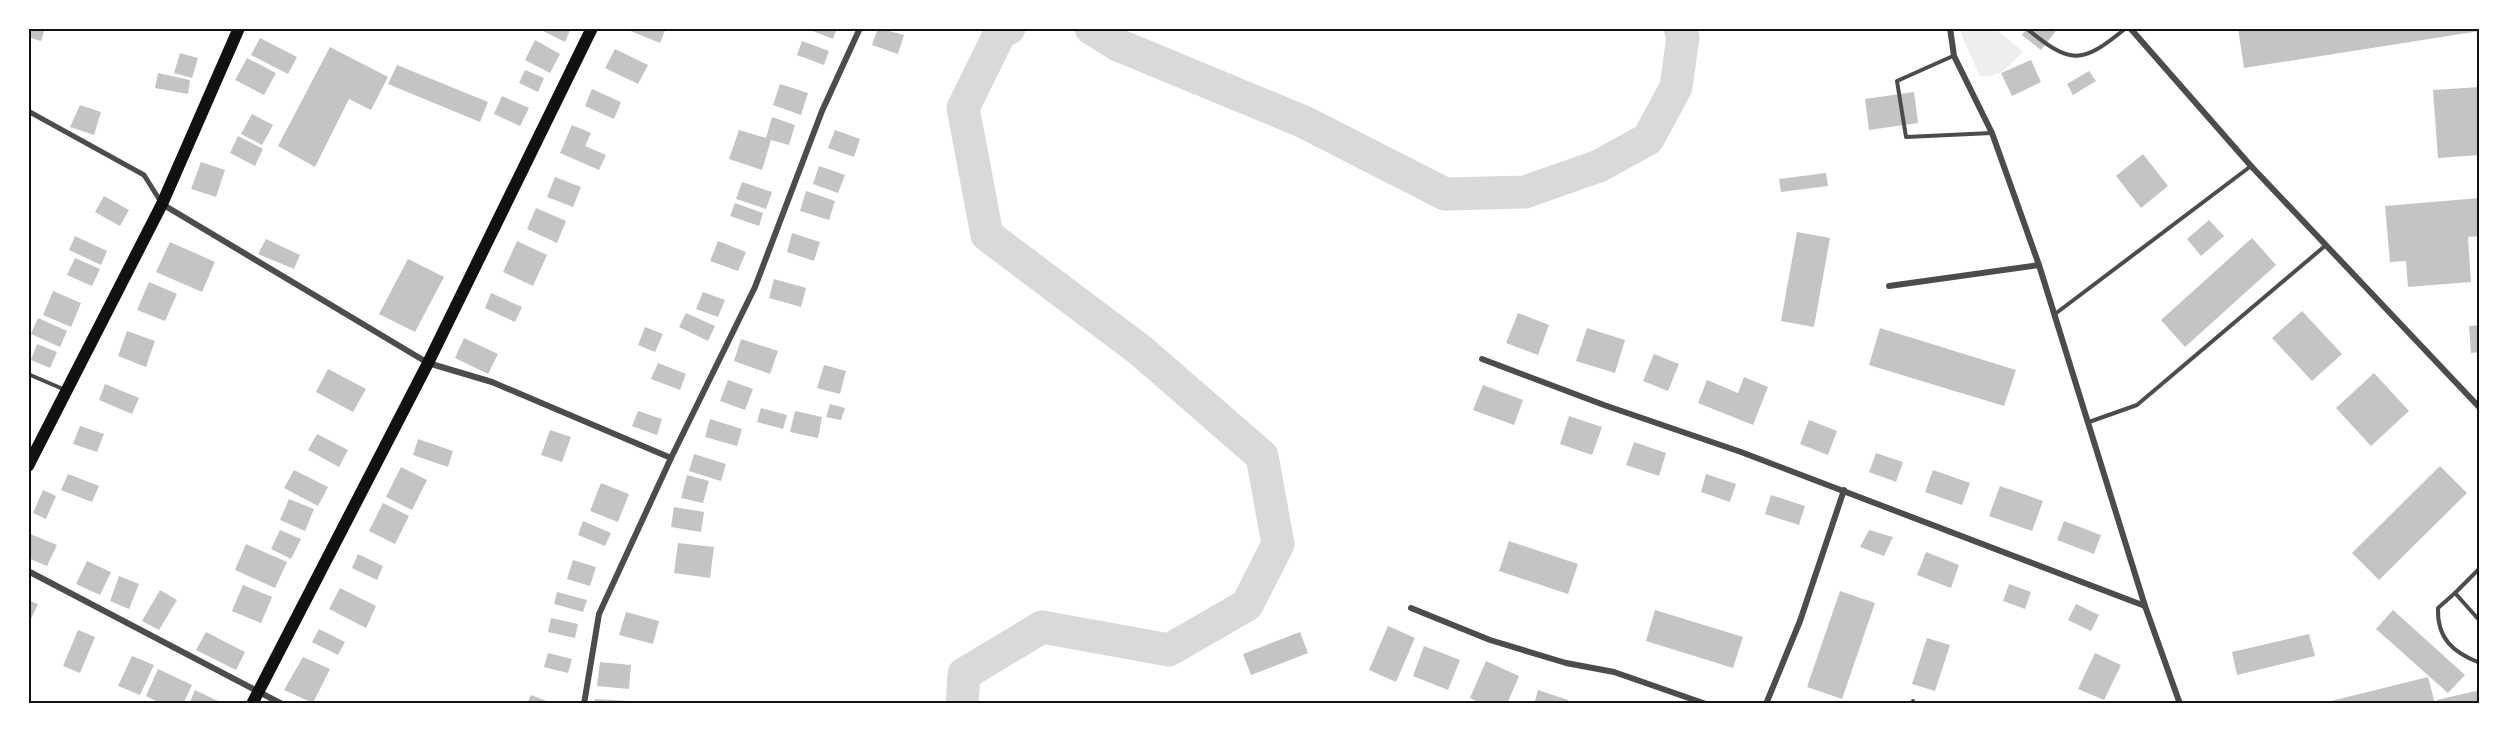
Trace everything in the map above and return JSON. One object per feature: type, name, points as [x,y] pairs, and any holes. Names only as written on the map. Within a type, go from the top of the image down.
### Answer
[{"type":"main road","points":[[28,466],[162,204],[238,28]]},
{"type":"main road","points":[[252,704],[428,363],[592,28]]},
{"type":"street","points":[[584,704],[599,614],[671,458],[755,286],[822,111],[860,28]]},
{"type":"street","points":[[1950,28],[1954,56],[1992,133],[2039,265],[2145,606],[2180,704]]},
{"type":"street","points":[[2128,28],[2251,166],[2480,408]]},
{"type":"street","points":[[28,111],[144,175],[162,204],[428,363],[492,382],[671,458]]},
{"type":"street","points":[[1889,286],[2039,265]]},
{"type":"street","points":[[1482,359],[1844,490],[2145,606]]},
{"type":"street","points":[[1766,704],[1800,621],[1844,490]]},
{"type":"street","points":[[28,571],[282,704]]},
{"type":"street","points":[[1411,608],[1490,640],[1566,663],[1614,672],[1706,704]]},
{"type":"lane","points":[[2026,28],[2053,50],[2068,56],[2089,54],[2128,28]]},
{"type":"lane","points":[[1954,56],[1897,81],[1906,137],[1992,133]]},
{"type":"lane","points":[[2055,314],[2251,166]]},
{"type":"lane","points":[[2089,422],[2137,405],[2326,245]]},
{"type":"lane","points":[[28,374],[67,391]]},
{"type":"lane","points":[[2480,568],[2438,608],[2437,625],[2450,647],[2480,663]]},
{"type":"lane","points":[[2455,593],[2480,621]]},
{"type":"shaded area","points":[[1961,29],[1996,29],[2023,52],[1999,73],[1980,76],[1963,39]]},
{"type":"building","points":[[28,28],[45,28],[41,41],[28,37]]},
{"type":"building","points":[[537,28],[571,28],[565,42]]},
{"type":"building","points":[[623,28],[666,28],[660,43]]},
{"type":"building","points":[[805,28],[837,28],[833,39]]},
{"type":"building","points":[[878,28],[904,35],[898,54],[872,45]]},
{"type":"building","points":[[2027,28],[2058,28],[2041,50],[2022,35]]},
{"type":"building","points":[[2238,28],[2480,28],[2480,31],[2244,68]]},
{"type":"building","points":[[260,38],[297,57],[288,74],[251,55]]},
{"type":"building","points":[[535,40],[560,54],[550,73],[525,60]]},
{"type":"building","points":[[802,41],[829,51],[824,65],[797,55]]},
{"type":"building","points":[[330,47],[388,77],[371,110],[349,99],[315,167],[278,146]]},
{"type":"building","points":[[615,49],[648,65],[638,84],[605,68]]},
{"type":"building","points":[[180,53],[198,58],[192,78],[174,73]]},
{"type":"building","points":[[247,58],[276,73],[264,95],[235,80]]},
{"type":"building","points":[[2031,60],[2041,82],[2012,96],[2001,73]]},
{"type":"building","points":[[397,65],[488,102],[480,122],[388,84]]},
{"type":"building","points":[[525,70],[544,78],[538,92],[519,83]]},
{"type":"building","points":[[2089,71],[2096,81],[2073,95],[2067,84]]},
{"type":"building","points":[[158,73],[190,80],[188,94],[155,88]]},
{"type":"building","points":[[780,84],[808,93],[801,115],[773,105]]},
{"type":"building","points":[[2480,87],[2480,155],[2438,158],[2433,90]]},
{"type":"building","points":[[592,89],[621,102],[614,119],[585,106]]},
{"type":"building","points":[[1914,92],[1918,123],[1869,130],[1865,99]]},
{"type":"building","points":[[502,96],[529,108],[520,126],[494,114]]},
{"type":"building","points":[[80,105],[101,112],[94,135],[70,127]]},
{"type":"building","points":[[252,114],[273,125],[262,145],[241,134]]},
{"type":"building","points":[[772,117],[795,125],[789,145],[771,140],[762,170],[729,159],[739,130],[766,138]]},
{"type":"building","points":[[572,125],[591,133],[585,146],[606,155],[599,170],[560,153]]},
{"type":"building","points":[[835,130],[860,139],[854,157],[828,148]]},
{"type":"building","points":[[238,136],[263,149],[255,166],[230,153]]},
{"type":"building","points":[[2143,154],[2168,186],[2141,208],[2116,176]]},
{"type":"building","points":[[201,162],[225,170],[216,197],[191,189]]},
{"type":"building","points":[[819,166],[845,175],[838,193],[813,184]]},
{"type":"building","points":[[1826,173],[1828,186],[1781,192],[1779,179]]},
{"type":"building","points":[[555,177],[581,187],[573,207],[547,197]]},
{"type":"building","points":[[742,182],[772,192],[766,209],[736,199]]},
{"type":"building","points":[[806,191],[835,201],[829,220],[800,211]]},
{"type":"building","points":[[104,196],[129,210],[120,226],[95,212]]},
{"type":"building","points":[[2480,198],[2480,236],[2468,237],[2471,282],[2408,287],[2406,261],[2390,262],[2385,206]]},
{"type":"building","points":[[735,203],[763,213],[759,226],[730,216]]},
{"type":"building","points":[[536,208],[566,221],[557,243],[527,229]]},
{"type":"building","points":[[2209,220],[2224,236],[2201,256],[2187,239]]},
{"type":"building","points":[[1797,232],[1830,238],[1814,327],[1781,321]]},
{"type":"building","points":[[792,233],[820,242],[814,261],[787,252]]},
{"type":"building","points":[[75,236],[107,251],[101,265],[69,250]]},
{"type":"building","points":[[2252,238],[2276,265],[2185,347],[2161,320]]},
{"type":"building","points":[[266,239],[300,255],[294,269],[258,254]]},
{"type":"building","points":[[517,241],[547,255],[533,286],[503,272]]},
{"type":"building","points":[[718,241],[746,252],[738,271],[710,261]]},
{"type":"building","points":[[170,242],[215,262],[202,292],[156,272]]},
{"type":"building","points":[[75,258],[100,269],[92,286],[67,275]]},
{"type":"building","points":[[408,259],[444,277],[415,332],[379,314]]},
{"type":"building","points":[[774,279],[806,288],[801,307],[769,298]]},
{"type":"building","points":[[149,282],[177,294],[165,321],[137,310]]},
{"type":"building","points":[[53,291],[81,303],[71,327],[43,315]]},
{"type":"building","points":[[703,292],[725,300],[718,317],[696,309]]},
{"type":"building","points":[[491,293],[522,307],[515,322],[485,308]]},
{"type":"building","points":[[2302,311],[2342,354],[2312,381],[2272,338]]},
{"type":"building","points":[[686,313],[715,326],[708,341],[679,327]]},
{"type":"building","points":[[1518,313],[1549,325],[1538,355],[1506,343]]},
{"type":"building","points":[[38,318],[67,331],[60,347],[31,334]]},
{"type":"building","points":[[2480,325],[2480,352],[2471,353],[2469,326]]},
{"type":"building","points":[[645,327],[663,334],[655,352],[638,345]]},
{"type":"building","points":[[1587,328],[1625,340],[1615,373],[1576,361]]},
{"type":"building","points":[[1880,328],[2016,370],[2004,406],[1869,365]]},
{"type":"building","points":[[127,331],[155,341],[146,367],[118,356]]},
{"type":"building","points":[[464,338],[498,354],[488,374],[455,358]]},
{"type":"building","points":[[741,339],[778,351],[770,374],[734,361]]},
{"type":"building","points":[[37,344],[57,352],[50,368],[31,360]]},
{"type":"building","points":[[1654,354],[1679,364],[1668,391],[1643,381]]},
{"type":"building","points":[[658,363],[686,374],[680,390],[651,379]]},
{"type":"building","points":[[824,365],[846,371],[840,394],[817,388]]},
{"type":"building","points":[[328,369],[366,389],[353,412],[316,392]]},
{"type":"building","points":[[2374,373],[2409,411],[2371,446],[2336,408]]},
{"type":"building","points":[[1744,377],[1768,387],[1753,425],[1698,403],[1707,380],[1738,393]]},
{"type":"building","points":[[728,380],[753,389],[745,410],[720,401]]},
{"type":"building","points":[[105,384],[139,398],[132,414],[99,400]]},
{"type":"building","points":[[1483,385],[1523,400],[1514,425],[1473,410]]},
{"type":"building","points":[[830,404],[845,408],[841,420],[826,417]]},
{"type":"building","points":[[761,408],[787,415],[783,429],[757,422]]},
{"type":"building","points":[[638,411],[662,419],[657,435],[632,426]]},
{"type":"building","points":[[795,411],[822,417],[818,438],[790,432]]},
{"type":"building","points":[[1569,416],[1602,427],[1592,455],[1560,444]]},
{"type":"building","points":[[710,419],[742,429],[737,446],[705,437]]},
{"type":"building","points":[[1809,420],[1837,431],[1828,455],[1800,444]]},
{"type":"building","points":[[80,426],[104,434],[97,452],[73,444]]},
{"type":"building","points":[[550,430],[571,437],[562,462],[541,455]]},
{"type":"building","points":[[317,434],[348,450],[339,467],[308,450]]},
{"type":"building","points":[[418,439],[453,451],[448,467],[413,455]]},
{"type":"building","points":[[1634,442],[1666,453],[1659,476],[1626,465]]},
{"type":"building","points":[[1876,453],[1903,462],[1896,482],[1869,472]]},
{"type":"building","points":[[694,454],[726,464],[721,481],[689,471]]},
{"type":"building","points":[[2440,466],[2467,493],[2379,580],[2352,553]]},
{"type":"building","points":[[401,467],[427,480],[412,510],[386,497]]},
{"type":"building","points":[[294,470],[328,487],[318,506],[284,488]]},
{"type":"building","points":[[1933,470],[1970,483],[1962,505],[1925,492]]},
{"type":"building","points":[[68,474],[99,486],[92,502],[61,490]]},
{"type":"building","points":[[1706,474],[1736,484],[1730,502],[1701,492]]},
{"type":"building","points":[[687,475],[709,481],[703,503],[681,498]]},
{"type":"building","points":[[601,483],[629,494],[618,522],[590,511]]},
{"type":"building","points":[[2000,486],[2043,501],[2032,531],[1989,516]]},
{"type":"building","points":[[43,490],[56,496],[46,519],[33,513]]},
{"type":"building","points":[[1771,495],[1805,506],[1799,525],[1765,514]]},
{"type":"building","points":[[289,499],[314,509],[305,531],[280,520]]},
{"type":"building","points":[[383,503],[409,516],[395,544],[369,531]]},
{"type":"building","points":[[674,507],[704,512],[701,532],[671,527]]},
{"type":"building","points":[[583,521],[611,533],[605,546],[578,535]]},
{"type":"building","points":[[2064,521],[2101,535],[2094,554],[2057,540]]},
{"type":"building","points":[[280,530],[301,539],[291,559],[271,549]]},
{"type":"building","points":[[1869,530],[1893,537],[1884,556],[1860,547]]},
{"type":"building","points":[[28,533],[57,545],[47,566],[28,558]]},
{"type":"building","points":[[1509,541],[1578,564],[1568,594],[1499,571]]},
{"type":"building","points":[[678,543],[714,547],[710,578],[674,573]]},
{"type":"building","points":[[246,544],[287,562],[275,588],[235,570]]},
{"type":"building","points":[[1926,552],[1959,565],[1951,588],[1917,575]]},
{"type":"building","points":[[358,554],[383,566],[377,580],[352,568]]},
{"type":"building","points":[[573,560],[596,567],[590,586],[567,579]]},
{"type":"building","points":[[87,561],[111,572],[100,595],[76,584]]},
{"type":"building","points":[[119,576],[139,584],[129,609],[110,601]]},
{"type":"building","points":[[2009,584],[2031,592],[2025,609],[2003,601]]},
{"type":"building","points":[[243,585],[272,597],[261,623],[232,611]]},
{"type":"building","points":[[340,588],[376,606],[366,628],[329,609]]},
{"type":"building","points":[[160,590],[177,600],[159,630],[142,621]]},
{"type":"building","points":[[1840,591],[1875,603],[1842,699],[1807,687]]},
{"type":"building","points":[[557,592],[587,600],[583,612],[554,604]]},
{"type":"building","points":[[28,600],[38,604],[28,625]]},
{"type":"building","points":[[2076,604],[2099,615],[2091,631],[2068,620]]},
{"type":"building","points":[[1655,610],[1743,637],[1733,668],[1646,641]]},
{"type":"building","points":[[2393,610],[2465,675],[2448,693],[2376,629]]},
{"type":"building","points":[[626,612],[659,621],[653,644],[619,635]]},
{"type":"building","points":[[551,618],[578,624],[575,638],[548,632]]},
{"type":"building","points":[[1388,626],[1415,638],[1396,682],[1369,670]]},
{"type":"building","points":[[319,629],[345,642],[338,655],[312,642]]},
{"type":"building","points":[[78,630],[95,637],[80,673],[63,666]]},
{"type":"building","points":[[206,632],[245,652],[236,670],[196,650]]},
{"type":"building","points":[[1300,632],[1308,653],[1251,675],[1243,654]]},
{"type":"building","points":[[2309,634],[2315,656],[2237,675],[2232,652]]},
{"type":"building","points":[[1927,638],[1950,645],[1935,691],[1912,684]]},
{"type":"building","points":[[1424,646],[1460,660],[1448,690],[1413,676]]},
{"type":"building","points":[[548,653],[572,659],[568,673],[544,667]]},
{"type":"building","points":[[2095,653],[2121,665],[2104,700],[2078,689]]},
{"type":"building","points":[[132,656],[154,665],[140,695],[118,686]]},
{"type":"building","points":[[303,657],[330,669],[313,703],[284,690]]},
{"type":"building","points":[[1486,661],[1519,676],[1507,704],[1482,704],[1470,698]]},
{"type":"building","points":[[600,662],[631,665],[629,689],[597,686]]},
{"type":"building","points":[[158,669],[192,685],[183,704],[162,704],[146,696]]},
{"type":"building","points":[[2428,677],[2435,704],[2323,704],[2323,703]]},
{"type":"building","points":[[195,690],[224,704],[189,704]]},
{"type":"building","points":[[1538,690],[1568,700],[1567,704],[1534,704]]},
{"type":"building","points":[[2480,690],[2480,704],[2437,704],[2437,700]]},
{"type":"building","points":[[531,695],[552,703],[552,704],[527,704]]},
{"type":"building","points":[[595,699],[629,701],[629,704],[595,704]]},
{"type":"waterway","points":[[962,704],[964,674],[1042,627],[1169,650],[1247,605],[1278,544],[1262,456],[1140,350],[987,235],[963,108],[1000,33],[1009,28]]},
{"type":"waterway","points":[[1091,28],[1118,45],[1304,122],[1445,194],[1525,192],[1599,166],[1648,139],[1676,87],[1683,37],[1680,28]]}]
